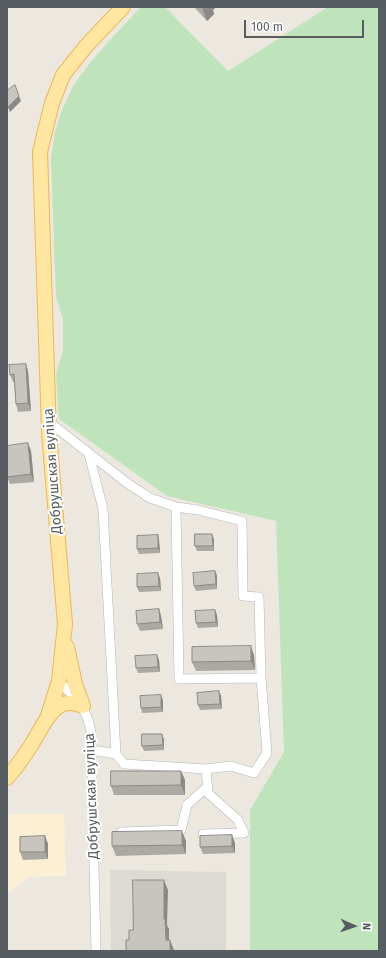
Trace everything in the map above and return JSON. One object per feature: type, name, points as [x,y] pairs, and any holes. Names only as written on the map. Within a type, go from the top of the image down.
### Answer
[{"type":"main road","name":"Добрушская вуліца","points":[[59,681],[65,624],[49,422],[40,152],[52,103],[63,75],[86,46],[123,7]]},
{"type":"main road","points":[[65,624],[73,678],[83,706]]},
{"type":"main road","points":[[47,719],[59,681]]},
{"type":"main road","points":[[7,778],[28,750],[47,719],[58,706],[67,703],[76,703],[83,706]]},
{"type":"street","points":[[49,422],[127,483],[150,498],[176,508],[198,510],[242,521],[243,596],[259,597],[261,678],[267,753],[254,774],[231,766],[206,769],[124,764],[116,754],[103,509],[89,454]]},
{"type":"street","points":[[176,508],[179,679],[261,678]]},
{"type":"street","name":"Добрушская вуліца","points":[[59,681],[83,706],[88,718],[91,732],[96,951]]},
{"type":"street","points":[[92,750],[116,754]]},
{"type":"street","points":[[203,834],[244,833],[238,820],[208,794],[206,769]]},
{"type":"street","points":[[121,832],[181,830],[187,804],[208,786]]},
{"type":"shaded area","points":[[7,814],[64,814],[66,876],[29,877],[7,894]]},
{"type":"shaded area","points":[[110,870],[226,872],[226,951],[111,951]]},
{"type":"green space","points":[[141,7],[165,7],[228,71],[328,7],[379,7],[379,951],[250,951],[250,810],[284,752],[276,521],[167,496],[59,419],[56,374],[63,351],[63,319],[56,297],[51,158],[55,132],[62,110],[73,86],[108,42]]},
{"type":"building","points":[[15,85],[19,96],[8,107],[7,91]]},
{"type":"building","points":[[26,364],[28,403],[16,404],[14,374],[10,375],[9,365]]},
{"type":"building","points":[[28,443],[31,474],[7,477],[7,446]]},
{"type":"building","points":[[195,534],[212,534],[213,546],[195,546]]},
{"type":"building","points":[[158,535],[158,548],[137,549],[137,536]]},
{"type":"building","points":[[215,571],[216,584],[194,586],[193,573]]},
{"type":"building","points":[[158,573],[159,586],[137,587],[137,574]]},
{"type":"building","points":[[159,609],[160,622],[137,624],[136,611]]},
{"type":"building","points":[[215,610],[216,622],[196,623],[195,611]]},
{"type":"building","points":[[251,646],[251,661],[192,662],[192,647]]},
{"type":"building","points":[[157,655],[158,667],[136,668],[135,656]]},
{"type":"building","points":[[219,691],[220,704],[198,705],[197,693]]},
{"type":"building","points":[[161,695],[161,707],[141,708],[140,696]]},
{"type":"building","points":[[142,734],[162,734],[163,745],[142,746]]},
{"type":"building","points":[[111,771],[181,771],[181,785],[111,786]]},
{"type":"building","points":[[182,831],[182,845],[112,846],[112,832]]},
{"type":"building","points":[[232,835],[232,846],[200,847],[200,836]]},
{"type":"building","points":[[45,836],[45,852],[20,852],[20,837]]},
{"type":"building","points":[[133,880],[164,880],[164,919],[166,940],[170,940],[170,951],[126,951],[126,940],[129,940],[129,930],[133,930]]}]
